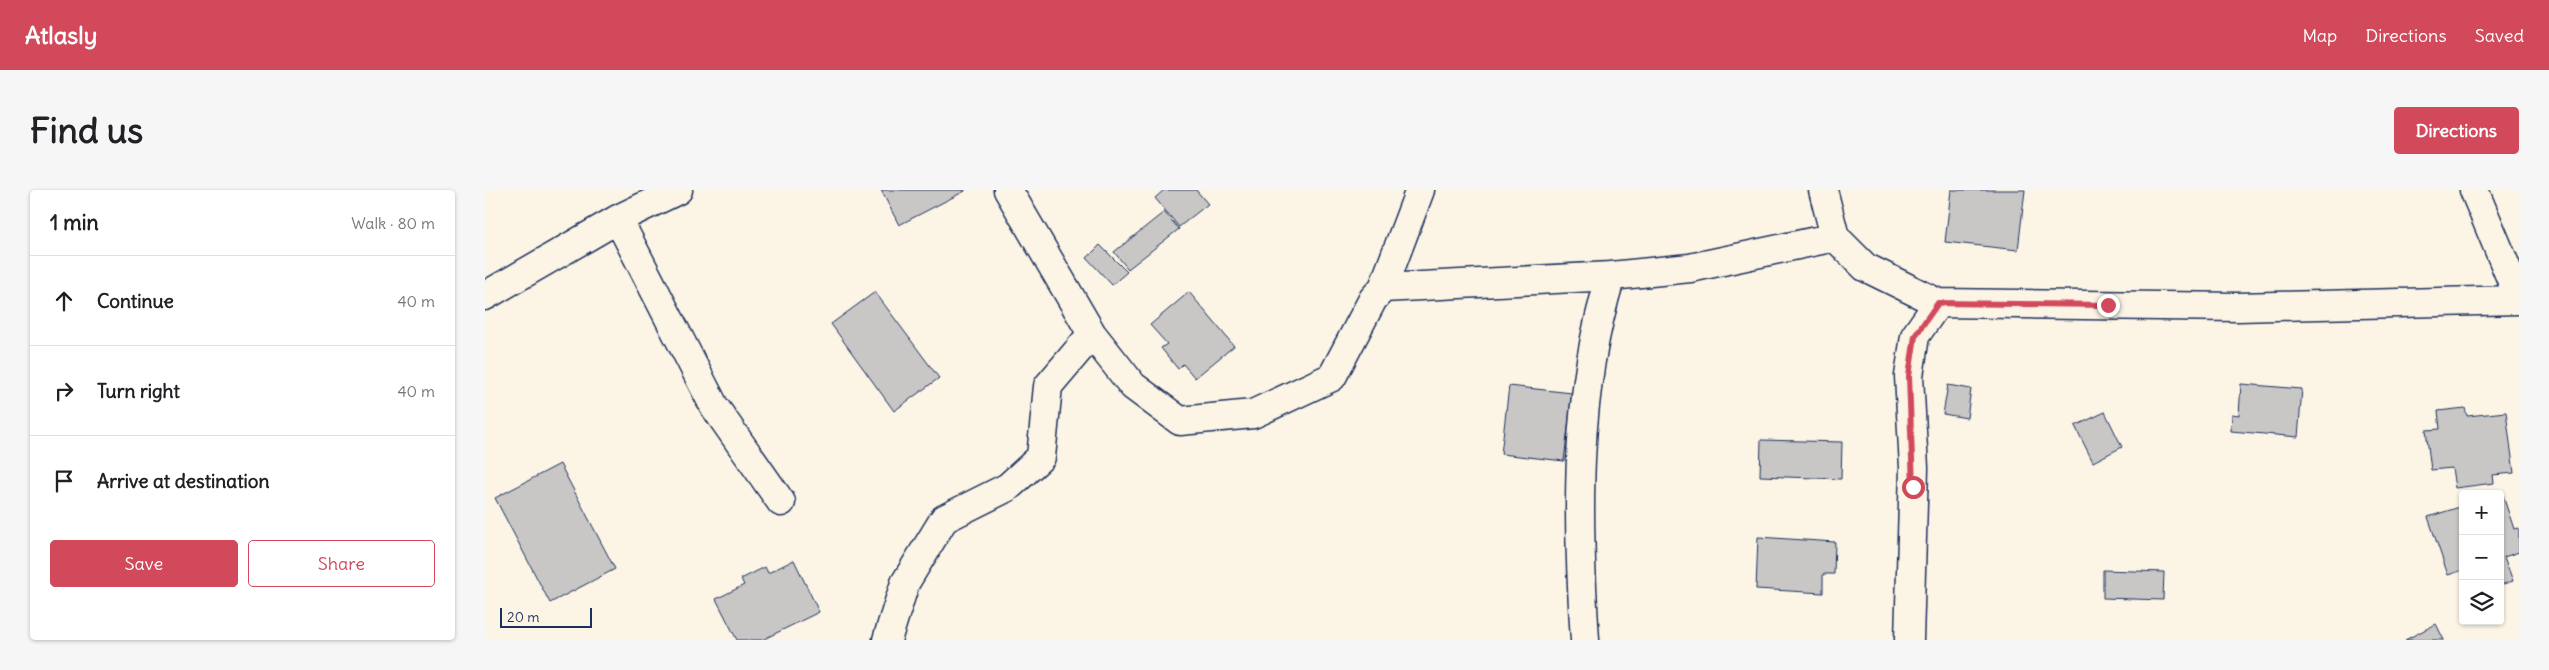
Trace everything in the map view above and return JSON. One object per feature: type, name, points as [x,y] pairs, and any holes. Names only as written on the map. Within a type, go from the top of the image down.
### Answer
[{"type":"street","points":[[485,296],[618,219],[678,190]]},
{"type":"street","points":[[1008,190],[1091,334],[1133,386],[1180,421],[1253,414],[1333,377],[1373,299],[1383,288],[1420,190]]},
{"type":"street","points":[[1823,190],[1835,236],[1865,267],[1938,303],[2239,307],[2519,299],[2474,190]]},
{"type":"street","points":[[618,219],[714,406],[781,502]]},
{"type":"street","points":[[1383,288],[1611,276],[1690,268],[1835,236]]},
{"type":"street","points":[[1585,640],[1579,554],[1582,440],[1599,317],[1611,276]]},
{"type":"street","points":[[1909,640],[1914,468],[1909,376],[1915,336],[1938,303]]},
{"type":"street","points":[[887,640],[905,583],[945,519],[1008,487],[1041,457],[1048,386],[1091,334]]},
{"type":"building","points":[[881,190],[965,190],[965,191],[899,225]]},
{"type":"building","points":[[1164,190],[1196,190],[1208,204],[1179,227],[1155,198]]},
{"type":"building","points":[[1951,190],[2025,190],[2018,250],[1945,242]]},
{"type":"building","points":[[1164,212],[1179,229],[1128,269],[1114,252]]},
{"type":"building","points":[[1100,245],[1127,272],[1112,285],[1087,258]]},
{"type":"building","points":[[875,292],[939,378],[894,411],[831,324]]},
{"type":"building","points":[[1189,292],[1234,346],[1195,378],[1183,364],[1178,369],[1161,348],[1167,344],[1150,325]]},
{"type":"building","points":[[2241,384],[2302,389],[2298,437],[2231,431],[2232,414],[2239,415]]},
{"type":"building","points":[[1948,385],[1971,389],[1967,418],[1943,414]]},
{"type":"building","points":[[1509,386],[1572,393],[1564,461],[1501,454]]},
{"type":"building","points":[[2465,408],[2467,416],[2506,412],[2514,473],[2493,475],[2494,483],[2455,488],[2452,468],[2431,470],[2426,430],[2440,429],[2438,411]]},
{"type":"building","points":[[2105,412],[2122,447],[2093,462],[2075,426]]},
{"type":"building","points":[[1761,440],[1842,442],[1841,479],[1760,476]]},
{"type":"building","points":[[560,464],[615,569],[550,603],[495,498]]},
{"type":"building","points":[[2504,499],[2514,529],[2519,528],[2519,552],[2504,557]]},
{"type":"building","points":[[2459,507],[2459,571],[2448,575],[2428,517]]},
{"type":"building","points":[[1758,537],[1835,542],[1834,574],[1823,574],[1823,593],[1756,589]]},
{"type":"building","points":[[2504,557],[2513,581],[2504,584]]},
{"type":"building","points":[[794,560],[819,612],[762,640],[737,640],[716,599],[744,585],[741,579],[765,567],[768,573]]},
{"type":"building","points":[[2103,570],[2164,572],[2163,600],[2103,598]]},
{"type":"building","points":[[2436,624],[2444,640],[2405,640]]},
{"type":"route","points":[[1913,487],[1914,468],[1909,376],[1915,336],[1938,303],[2108,305]]}]
